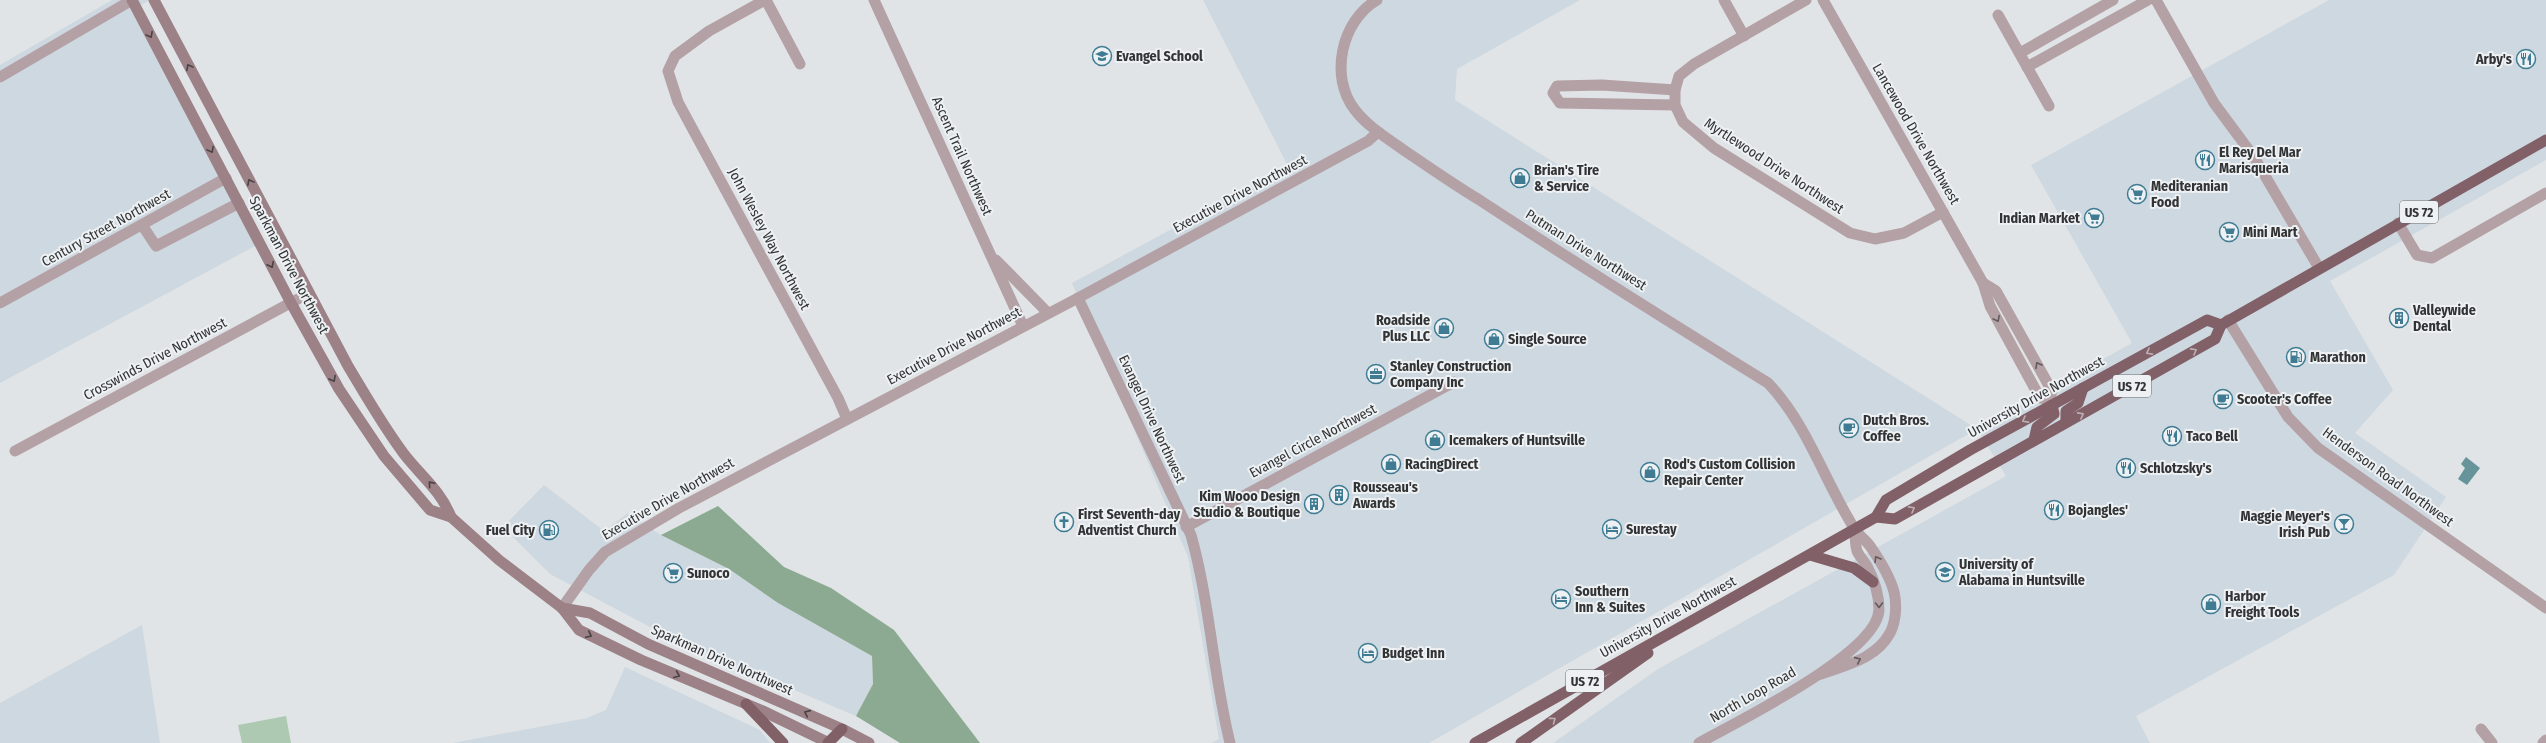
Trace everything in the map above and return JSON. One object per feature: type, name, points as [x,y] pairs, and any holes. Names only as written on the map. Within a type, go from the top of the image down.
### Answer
[{"type":"highway","name":"US 72","points":[[1876,517],[1895,519],[2216,339],[2224,322],[2546,140]]},
{"type":"highway","name":"University Drive Northwest","points":[[1475,743],[1876,517],[1886,500],[2051,402],[2083,388],[2207,320],[2224,322]]},
{"type":"highway","points":[[2066,422],[2064,414],[2078,403],[2083,388]]},
{"type":"highway","points":[[2034,440],[2037,427],[2054,414],[2051,402]]},
{"type":"highway","points":[[1810,555],[1854,568],[1873,582]]},
{"type":"highway","points":[[1521,743],[1707,613]]},
{"type":"highway","points":[[746,704],[783,743]]},
{"type":"highway","points":[[828,743],[842,729]]},
{"type":"highway","points":[[842,729],[843,743]]},
{"type":"main road","name":"Sparkman Drive Northwest","points":[[132,0],[291,303],[339,390],[384,456],[430,510],[451,518],[517,574],[562,608],[579,630],[746,704],[828,743]]},
{"type":"main road","name":"Sparkman Drive Northwest","points":[[154,0],[309,293],[376,414],[405,455],[444,501],[451,518]]},
{"type":"main road","name":"Sparkman Drive Northwest","points":[[562,608],[590,613],[648,644],[842,729],[869,743]]},
{"type":"street","points":[[0,77],[132,0]]},
{"type":"street","points":[[765,0],[800,64]]},
{"type":"street","name":"John Wesley Way Northwest","points":[[765,0],[709,31],[674,56],[668,71],[678,102],[838,398],[847,419]]},
{"type":"street","name":"Ascent Trail Northwest","points":[[874,0],[1023,326]]},
{"type":"street","name":"Putman Drive Northwest","points":[[1377,0],[1364,10],[1348,33],[1344,45],[1341,72],[1346,94],[1354,108],[1378,132],[1562,254],[1768,383],[1784,400],[1819,459],[1855,529]]},
{"type":"street","points":[[1724,0],[1744,36]]},
{"type":"street","points":[[1676,105],[1560,103],[1552,93],[1557,86],[1675,90],[1680,76],[1694,64],[1806,0]]},
{"type":"street","name":"Lancewood Drive Northwest","points":[[1823,0],[1983,283],[1990,306],[2040,398],[2051,402]]},
{"type":"street","points":[[2020,53],[2113,0]]},
{"type":"street","points":[[2027,67],[2148,0]]},
{"type":"street","points":[[2156,0],[2214,103],[2254,157],[2318,268]]},
{"type":"street","points":[[1998,15],[2049,106]]},
{"type":"street","name":"Myrtlewood Drive Northwest","points":[[1675,90],[1676,105],[1683,122],[1714,148],[1850,233],[1875,239],[1904,233],[1943,212]]},
{"type":"street","name":"Executive Drive Northwest","points":[[562,608],[589,570],[605,552],[679,508],[1078,298],[1368,142],[1378,132]]},
{"type":"street","name":"Century Street Northwest","points":[[0,303],[226,178]]},
{"type":"street","points":[[2398,223],[2417,255],[2432,258],[2546,193]]},
{"type":"street","points":[[142,225],[156,246],[239,203]]},
{"type":"street","points":[[991,256],[1048,313]]},
{"type":"street","name":"Crosswinds Drive Northwest","points":[[15,451],[309,293]]},
{"type":"street","name":"Evangel Drive Northwest","points":[[1078,298],[1186,527],[1198,563],[1223,716],[1230,743]]},
{"type":"street","name":"Henderson Road Northwest","points":[[2224,322],[2288,417],[2318,448],[2546,608]]},
{"type":"street","name":"Evangel Circle Northwest","points":[[1186,527],[1454,382]]},
{"type":"street","name":"North Loop Road","points":[[1699,743],[1821,674],[1857,646],[1873,628],[1879,612],[1878,596],[1873,582],[1857,551],[1855,529]]},
{"type":"street","name":"North Loop Road","points":[[1821,674],[1860,660],[1877,650],[1890,633],[1896,613],[1894,592],[1884,569],[1870,545],[1855,529]]},
{"type":"street","points":[[2481,728],[2492,743]]},
{"type":"street","points":[[2543,743],[2546,740]]},
{"type":"shaded area","points":[[112,0],[150,0],[132,10],[255,246],[0,383],[0,65]]},
{"type":"shaded area","points":[[1203,0],[1580,0],[1457,69],[1455,100],[1977,429],[1429,743],[1211,743],[1219,739],[1188,557],[1072,283],[1288,166]]},
{"type":"shaded area","points":[[2329,0],[2546,0],[2546,160],[2330,281],[2393,390],[2355,433],[2446,497],[2394,575],[2136,716],[2150,743],[1553,743],[1658,669],[2006,476],[1977,429],[2132,343],[2031,165]]},
{"type":"shaded area","points":[[544,485],[604,531],[628,513],[661,535],[729,569],[778,603],[872,656],[873,684],[856,716],[667,636],[550,574],[503,527]]},
{"type":"shaded area","points":[[142,625],[160,743],[0,743],[0,703]]},
{"type":"shaded area","points":[[625,667],[760,730],[770,743],[453,743],[587,718],[606,710]]},
{"type":"green space","points":[[718,506],[784,567],[831,588],[894,630],[980,743],[900,743],[856,716],[873,684],[872,656],[778,603],[729,569],[661,535]]},
{"type":"green space","points":[[286,716],[291,743],[242,743],[238,725]]},
{"type":"water","points":[[2466,457],[2480,468],[2467,485],[2458,479],[2465,468],[2461,464]]},
{"type":"place","name":"Evangel School","points":[[1102,56]]},
{"type":"place","name":"Arby's","points":[[2526,59]]},
{"type":"place","name":"El Rey Del Mar Marisqueria","points":[[2205,160]]},
{"type":"place","name":"Brian's Tire & Service","points":[[1520,178]]},
{"type":"place","name":"Mediteranian Food","points":[[2137,194]]},
{"type":"place","name":"Indian Market","points":[[2094,218]]},
{"type":"place","name":"Mini Mart","points":[[2229,232]]},
{"type":"place","name":"Valleywide Dental","points":[[2399,318]]},
{"type":"place","name":"Roadside Plus LLC","points":[[1444,328]]},
{"type":"place","name":"Single Source","points":[[1494,339]]},
{"type":"place","name":"Marathon","points":[[2296,357]]},
{"type":"place","name":"Stanley Construction Company Inc","points":[[1376,374]]},
{"type":"place","name":"Scooter's Coffee","points":[[2223,399]]},
{"type":"place","name":"Dutch Bros. Coffee","points":[[1849,428]]},
{"type":"place","name":"Taco Bell","points":[[2172,436]]},
{"type":"place","name":"Icemakers of Huntsville","points":[[1435,440]]},
{"type":"place","name":"RacingDirect","points":[[1391,464]]},
{"type":"place","name":"Schlotzsky's","points":[[2126,468]]},
{"type":"place","name":"Rod's Custom Collision Repair Center","points":[[1650,472]]},
{"type":"place","name":"Rousseau's Awards","points":[[1339,495]]},
{"type":"place","name":"Kim Wooo Design Studio & Boutique","points":[[1314,504]]},
{"type":"place","name":"Bojangles'","points":[[2054,510]]},
{"type":"place","name":"First Seventh-day Adventist Church","points":[[1064,522]]},
{"type":"place","name":"Maggie Meyer's Irish Pub","points":[[2344,524]]},
{"type":"place","name":"Surestay","points":[[1612,529]]},
{"type":"place","name":"Fuel City","points":[[549,530]]},
{"type":"place","name":"University of Alabama in Huntsville","points":[[1945,572]]},
{"type":"place","name":"Sunoco","points":[[673,573]]},
{"type":"place","name":"Southern Inn & Suites","points":[[1561,599]]},
{"type":"place","name":"Harbor Freight Tools","points":[[2211,604]]},
{"type":"place","name":"Budget Inn","points":[[1368,653]]}]
